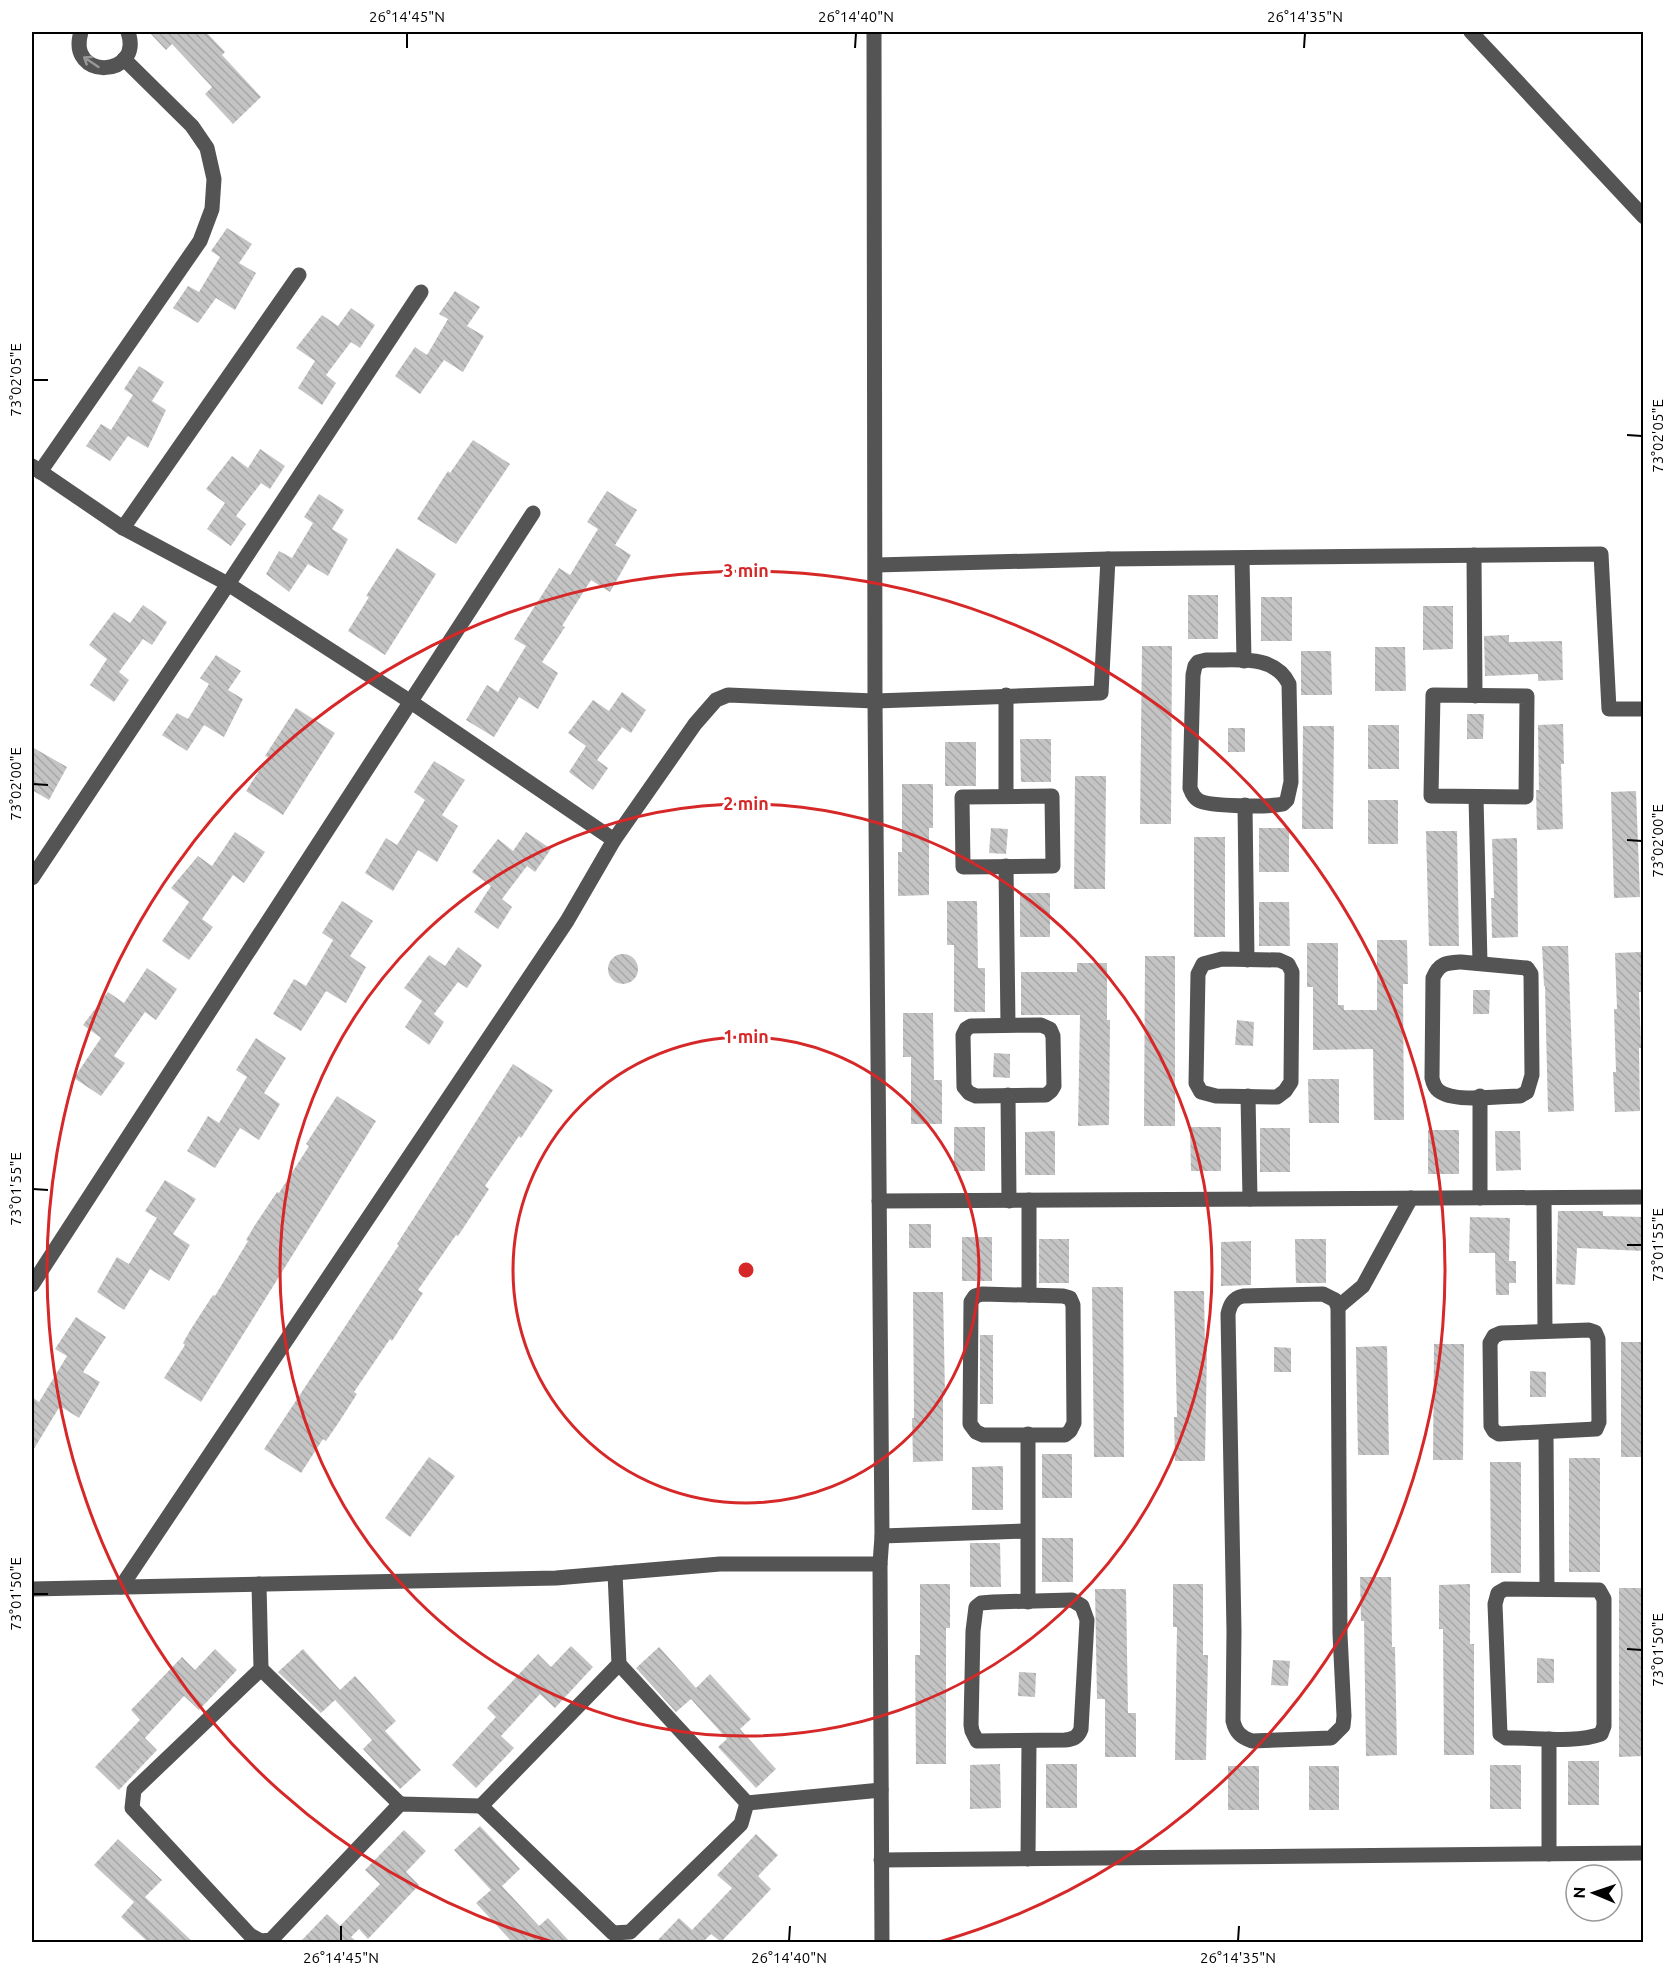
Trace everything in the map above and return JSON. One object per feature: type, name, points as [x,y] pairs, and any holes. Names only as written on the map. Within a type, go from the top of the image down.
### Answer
[{"type":"street","points":[[81,32],[78,41],[80,51],[84,58],[99,68],[117,65],[124,59],[129,52],[128,32]]},
{"type":"street","points":[[874,32],[875,701],[882,1536],[880,1564],[882,1942]]},
{"type":"street","points":[[1471,32],[1644,218]]},
{"type":"street","points":[[124,59],[192,126],[207,148],[214,179],[212,209],[200,242],[36,469],[123,528],[228,584],[411,702],[614,840]]},
{"type":"street","points":[[123,528],[299,275]]},
{"type":"street","points":[[32,878],[421,292]]},
{"type":"street","points":[[32,1285],[533,513]]},
{"type":"street","points":[[876,566],[1108,559],[1601,554],[1609,709],[1644,709]]},
{"type":"street","points":[[1474,555],[1475,696]]},
{"type":"street","points":[[1242,558],[1244,661]]},
{"type":"street","points":[[121,1587],[567,921],[614,840],[695,724],[716,700],[728,695],[875,701],[1101,693],[1108,559]]},
{"type":"street","points":[[1206,660],[1267,662],[1281,671],[1289,684],[1291,782],[1287,800],[1283,804],[1245,805],[1199,801],[1193,796],[1190,788],[1191,688],[1195,666],[1198,662],[1206,660]]},
{"type":"street","points":[[1005,695],[1006,796]]},
{"type":"street","points":[[1433,695],[1475,696],[1527,696],[1526,797],[1431,796],[1433,695]]},
{"type":"street","points":[[1052,796],[1053,866],[1006,866],[963,867],[962,797],[1052,796]]},
{"type":"street","points":[[1476,796],[1480,963]]},
{"type":"street","points":[[1245,805],[1247,960]]},
{"type":"street","points":[[1006,866],[1008,1026]]},
{"type":"street","points":[[1222,959],[1279,960],[1288,964],[1292,972],[1291,1082],[1277,1097],[1248,1096],[1216,1096],[1201,1092],[1196,1083],[1198,974],[1203,964],[1222,959]]},
{"type":"street","points":[[1480,963],[1527,968],[1532,974],[1532,1075],[1527,1092],[1520,1096],[1453,1097],[1437,1090],[1432,1078],[1433,978],[1442,964],[1480,963]]},
{"type":"street","points":[[1041,1025],[1050,1029],[1053,1036],[1054,1086],[1051,1091],[1046,1095],[1008,1095],[976,1096],[964,1088],[963,1035],[971,1026],[1041,1025]]},
{"type":"street","points":[[1008,1095],[1009,1201]]},
{"type":"street","points":[[1248,1096],[1250,1199]]},
{"type":"street","points":[[1480,1096],[1480,1198]]},
{"type":"street","points":[[879,1201],[1644,1197]]},
{"type":"street","points":[[1338,1306],[1363,1286],[1411,1198]]},
{"type":"street","points":[[1544,1198],[1545,1331]]},
{"type":"street","points":[[1029,1200],[1029,1295]]},
{"type":"street","points":[[982,1294],[1029,1295],[1063,1296],[1070,1298],[1073,1305],[1074,1423],[1065,1435],[983,1435],[976,1432],[970,1425],[971,1302],[975,1296],[982,1294]]},
{"type":"street","points":[[1323,1294],[1335,1300],[1338,1306],[1340,1634],[1343,1726],[1331,1738],[1252,1741],[1236,1731],[1233,1721],[1234,1631],[1228,1314],[1230,1305],[1236,1297],[1243,1296],[1323,1294]]},
{"type":"street","points":[[1588,1330],[1595,1332],[1598,1339],[1599,1422],[1596,1429],[1499,1434],[1491,1426],[1490,1343],[1494,1336],[1501,1334],[1545,1331],[1588,1330]]},
{"type":"street","points":[[1546,1432],[1548,1589]]},
{"type":"street","points":[[1028,1434],[1028,1602]]},
{"type":"street","points":[[882,1536],[1027,1531]]},
{"type":"street","points":[[32,1589],[556,1578],[720,1564],[880,1564]]},
{"type":"street","points":[[615,1573],[619,1664],[747,1803]]},
{"type":"street","points":[[259,1584],[261,1669],[400,1804],[482,1806],[613,1933],[621,1937],[630,1932],[741,1824],[747,1803]]},
{"type":"street","points":[[1505,1589],[1548,1589],[1599,1590],[1604,1599],[1604,1726],[1601,1734],[1593,1737],[1506,1738],[1500,1734],[1495,1604],[1498,1593],[1505,1589]]},
{"type":"street","points":[[1072,1600],[1082,1606],[1087,1620],[1081,1729],[1073,1740],[977,1741],[972,1731],[976,1607],[981,1603],[1028,1602],[1072,1600]]},
{"type":"street","points":[[482,1806],[619,1664]]},
{"type":"street","points":[[261,1669],[134,1790],[132,1808],[250,1935],[260,1942],[271,1940],[400,1804]]},
{"type":"street","points":[[1549,1739],[1549,1854]]},
{"type":"street","points":[[1028,1859],[1029,1742]]},
{"type":"street","points":[[747,1803],[881,1790]]},
{"type":"street","points":[[882,1860],[1644,1853]]},
{"type":"building","points":[[149,32],[206,32],[225,52],[222,55],[261,97],[233,124],[205,94],[212,87],[172,44],[166,50]]},
{"type":"building","points":[[227,228],[252,244],[239,263],[256,273],[235,310],[216,298],[198,323],[173,308],[188,286],[199,292],[220,257],[211,251]]},
{"type":"building","points":[[455,291],[480,307],[467,326],[484,336],[463,372],[444,360],[420,394],[395,376],[415,347],[427,355],[448,319],[439,314]]},
{"type":"building","points":[[351,308],[375,325],[360,348],[351,342],[326,375],[336,383],[322,405],[298,388],[315,361],[296,348],[322,315],[338,326]]},
{"type":"building","points":[[139,366],[164,382],[152,401],[166,410],[148,448],[128,436],[110,461],[86,446],[101,424],[111,430],[133,395],[124,389]]},
{"type":"building","points":[[473,440],[510,464],[456,544],[417,519],[448,471],[450,473]]},
{"type":"building","points":[[260,449],[285,466],[270,489],[261,483],[236,516],[246,524],[231,546],[207,529],[225,503],[206,489],[232,456],[248,468]]},
{"type":"building","points":[[607,491],[637,510],[615,545],[631,555],[610,592],[591,580],[562,626],[565,627],[542,662],[558,673],[538,709],[519,697],[494,737],[466,720],[487,685],[498,692],[526,646],[514,639],[559,568],[570,575],[598,529],[587,522]]},
{"type":"building","points":[[319,494],[344,510],[332,529],[348,539],[328,576],[308,564],[289,592],[266,574],[279,551],[292,558],[313,523],[304,517]]},
{"type":"building","points":[[397,548],[436,574],[385,655],[348,631],[369,597],[366,596]]},
{"type":"building","points":[[1188,595],[1218,595],[1218,639],[1188,639]]},
{"type":"building","points":[[1261,597],[1292,597],[1292,641],[1261,641]]},
{"type":"building","points":[[143,605],[167,622],[152,645],[143,639],[119,672],[129,680],[114,702],[90,685],[107,659],[89,645],[114,612],[130,623]]},
{"type":"building","points":[[1423,606],[1453,606],[1453,649],[1423,650]]},
{"type":"building","points":[[1509,635],[1509,642],[1562,641],[1563,680],[1538,681],[1538,674],[1485,676],[1484,636]]},
{"type":"building","points":[[1142,646],[1172,646],[1171,824],[1140,824]]},
{"type":"building","points":[[1375,647],[1405,647],[1406,691],[1375,691]]},
{"type":"building","points":[[1301,651],[1331,651],[1332,695],[1301,695]]},
{"type":"building","points":[[216,655],[241,671],[228,690],[243,699],[224,737],[204,725],[187,751],[162,735],[177,713],[188,719],[209,684],[200,678]]},
{"type":"building","points":[[622,692],[646,710],[631,733],[622,727],[597,760],[608,768],[593,790],[569,772],[586,746],[568,733],[593,700],[609,711]]},
{"type":"building","points":[[296,708],[335,733],[283,815],[246,791]]},
{"type":"building","points":[[1467,714],[1484,714],[1483,739],[1467,739]]},
{"type":"building","points":[[1563,724],[1564,764],[1561,764],[1563,829],[1537,830],[1538,725]]},
{"type":"building","points":[[1368,725],[1399,725],[1399,769],[1368,769]]},
{"type":"building","points":[[1303,726],[1334,726],[1333,829],[1302,829]]},
{"type":"building","points":[[1228,728],[1245,728],[1245,752],[1228,752]]},
{"type":"building","points":[[1020,739],[1051,739],[1051,782],[1021,782]]},
{"type":"building","points":[[945,742],[976,742],[976,786],[945,786]]},
{"type":"building","points":[[32,747],[67,767],[49,800],[32,790]]},
{"type":"building","points":[[434,761],[465,780],[442,815],[458,826],[437,862],[418,850],[393,891],[365,873],[386,838],[397,845],[425,800],[414,792]]},
{"type":"building","points":[[1075,776],[1106,776],[1105,889],[1074,889]]},
{"type":"building","points":[[902,784],[933,784],[933,828],[929,828],[929,895],[898,896],[898,852],[902,852]]},
{"type":"building","points":[[1636,791],[1640,897],[1614,898],[1611,792]]},
{"type":"building","points":[[1368,800],[1398,800],[1398,844],[1368,844]]},
{"type":"building","points":[[991,828],[1008,829],[1006,854],[989,853]]},
{"type":"building","points":[[1259,828],[1289,828],[1289,872],[1259,872]]},
{"type":"building","points":[[1426,831],[1457,831],[1459,946],[1429,946]]},
{"type":"building","points":[[235,832],[265,852],[244,883],[233,875],[202,919],[213,927],[189,960],[162,941],[189,902],[171,888],[198,856],[212,866]]},
{"type":"building","points":[[526,832],[551,849],[535,872],[527,866],[502,899],[512,907],[498,929],[474,912],[491,886],[472,872],[498,839],[513,851]]},
{"type":"building","points":[[1194,837],[1225,837],[1225,937],[1194,937]]},
{"type":"building","points":[[1517,838],[1518,937],[1492,938],[1491,898],[1494,898],[1492,839]]},
{"type":"building","points":[[1020,893],[1050,893],[1050,937],[1020,937]]},
{"type":"building","points":[[342,901],[373,921],[350,956],[366,967],[346,1003],[326,991],[301,1031],[273,1014],[294,979],[306,986],[333,940],[322,933]]},
{"type":"building","points":[[947,901],[977,901],[978,968],[985,968],[985,1012],[954,1012],[954,945],[947,945]]},
{"type":"building","points":[[1259,902],[1289,902],[1290,946],[1259,946]]},
{"type":"building","points":[[1377,940],[1407,940],[1408,984],[1403,984],[1404,1120],[1374,1120],[1373,1049],[1313,1050],[1313,987],[1307,987],[1307,943],[1338,943],[1338,1005],[1344,1005],[1344,1010],[1377,1010]]},
{"type":"building","points":[[1542,946],[1568,946],[1574,1111],[1548,1112]]},
{"type":"building","points":[[458,947],[482,965],[467,988],[458,982],[434,1014],[444,1022],[429,1045],[405,1027],[422,1001],[404,988],[429,955],[445,966]]},
{"type":"building","points":[[1641,952],[1640,1111],[1615,1112],[1614,1009],[1617,1009],[1615,953]]},
{"type":"building","points":[[623,954],[634,958],[638,969],[634,980],[623,984],[612,980],[608,969],[612,958]]},
{"type":"building","points":[[1145,956],[1175,956],[1175,1126],[1144,1126]]},
{"type":"building","points":[[1077,963],[1107,963],[1107,1020],[1110,1020],[1109,1125],[1078,1126],[1080,1015],[1021,1015],[1021,972],[1077,972]]},
{"type":"building","points":[[147,968],[177,989],[156,1020],[145,1012],[114,1056],[125,1063],[101,1096],[74,1078],[101,1038],[83,1025],[108,992],[124,1003]]},
{"type":"building","points":[[1473,990],[1490,990],[1489,1014],[1473,1014]]},
{"type":"building","points":[[903,1013],[933,1013],[934,1080],[942,1080],[942,1124],[911,1124],[911,1057],[903,1057]]},
{"type":"building","points":[[1237,1020],[1254,1022],[1253,1046],[1235,1045]]},
{"type":"building","points":[[256,1038],[286,1058],[264,1093],[280,1104],[259,1140],[240,1128],[215,1168],[187,1151],[208,1116],[219,1123],[247,1077],[236,1070]]},
{"type":"building","points":[[994,1053],[1010,1054],[1010,1078],[993,1077]]},
{"type":"building","points":[[513,1064],[553,1090],[485,1186],[489,1189],[418,1290],[423,1293],[392,1341],[390,1339],[354,1392],[357,1394],[339,1422],[326,1441],[323,1439],[301,1473],[264,1449],[399,1245],[397,1244]]},
{"type":"building","points":[[1308,1079],[1339,1079],[1339,1123],[1309,1123]]},
{"type":"building","points":[[337,1096],[376,1121],[201,1402],[164,1378],[185,1345],[183,1343],[191,1329],[213,1295],[215,1296],[255,1225],[309,1146],[306,1144]]},
{"type":"building","points":[[954,1127],[985,1127],[985,1171],[954,1171]]},
{"type":"building","points":[[1190,1127],[1221,1127],[1221,1171],[1191,1171]]},
{"type":"building","points":[[1260,1128],[1290,1128],[1290,1172],[1260,1172]]},
{"type":"building","points":[[1428,1130],[1459,1130],[1459,1174],[1428,1174]]},
{"type":"building","points":[[1055,1131],[1055,1175],[1025,1175],[1025,1132]]},
{"type":"building","points":[[1495,1131],[1520,1131],[1521,1170],[1496,1171]]},
{"type":"building","points":[[165,1180],[196,1199],[173,1234],[190,1245],[169,1281],[150,1269],[124,1310],[97,1292],[117,1257],[129,1264],[157,1218],[145,1211]]},
{"type":"building","points":[[1558,1211],[1603,1211],[1603,1216],[1644,1217],[1644,1251],[1577,1248],[1575,1285],[1556,1284]]},
{"type":"building","points":[[1470,1217],[1510,1218],[1509,1261],[1516,1261],[1516,1283],[1509,1283],[1509,1295],[1496,1295],[1495,1253],[1469,1253]]},
{"type":"building","points":[[909,1224],[931,1224],[931,1248],[909,1248]]},
{"type":"building","points":[[962,1237],[992,1237],[992,1281],[962,1281]]},
{"type":"building","points":[[1039,1239],[1069,1239],[1069,1283],[1039,1283]]},
{"type":"building","points":[[1295,1239],[1326,1239],[1326,1283],[1296,1283]]},
{"type":"building","points":[[1251,1241],[1251,1285],[1221,1286],[1221,1242]]},
{"type":"building","points":[[1092,1287],[1123,1287],[1124,1457],[1094,1457]]},
{"type":"building","points":[[1174,1291],[1204,1291],[1205,1348],[1207,1348],[1205,1461],[1175,1461],[1174,1417],[1177,1417]]},
{"type":"building","points":[[913,1292],[943,1292],[945,1395],[943,1395],[943,1461],[913,1462]]},
{"type":"building","points":[[76,1317],[106,1337],[83,1372],[100,1382],[79,1418],[60,1406],[32,1452],[32,1397],[39,1402],[67,1356],[55,1349]]},
{"type":"building","points":[[980,1335],[993,1335],[993,1404],[980,1404]]},
{"type":"building","points":[[1621,1342],[1644,1342],[1644,1457],[1621,1457]]},
{"type":"building","points":[[1434,1344],[1464,1344],[1463,1460],[1433,1460]]},
{"type":"building","points":[[1387,1346],[1389,1455],[1358,1455],[1356,1347]]},
{"type":"building","points":[[1274,1347],[1291,1348],[1291,1372],[1274,1372]]},
{"type":"building","points":[[1530,1371],[1546,1372],[1546,1397],[1530,1397]]},
{"type":"building","points":[[1042,1454],[1072,1454],[1072,1498],[1042,1498]]},
{"type":"building","points":[[429,1457],[455,1476],[410,1537],[385,1518]]},
{"type":"building","points":[[1569,1458],[1600,1458],[1600,1572],[1569,1572]]},
{"type":"building","points":[[1490,1462],[1521,1462],[1521,1573],[1491,1573]]},
{"type":"building","points":[[1003,1466],[1003,1510],[972,1510],[972,1467]]},
{"type":"building","points":[[1042,1538],[1073,1538],[1073,1582],[1042,1582]]},
{"type":"building","points":[[970,1543],[1000,1543],[1001,1587],[970,1587]]},
{"type":"building","points":[[1360,1577],[1391,1577],[1397,1755],[1366,1756],[1364,1621],[1361,1621]]},
{"type":"building","points":[[920,1584],[950,1584],[950,1628],[946,1628],[946,1764],[916,1764],[915,1655],[920,1655]]},
{"type":"building","points":[[1173,1584],[1203,1584],[1203,1655],[1208,1655],[1206,1760],[1175,1760],[1177,1627],[1173,1627]]},
{"type":"building","points":[[1470,1584],[1470,1644],[1474,1644],[1474,1755],[1444,1755],[1443,1629],[1439,1629],[1439,1585]]},
{"type":"building","points":[[1619,1588],[1644,1588],[1644,1756],[1619,1757]]},
{"type":"building","points":[[1095,1589],[1126,1589],[1128,1713],[1136,1713],[1136,1757],[1105,1757],[1105,1699],[1097,1699]]},
{"type":"building","points":[[571,1646],[593,1667],[555,1708],[540,1694],[501,1736],[514,1748],[476,1788],[452,1765],[496,1717],[487,1708],[538,1654],[551,1667]]},
{"type":"building","points":[[659,1647],[696,1688],[710,1674],[751,1719],[740,1729],[776,1769],[756,1788],[718,1747],[727,1739],[691,1699],[676,1712],[636,1668]]},
{"type":"building","points":[[215,1649],[237,1670],[199,1710],[184,1696],[145,1738],[157,1750],[119,1790],[95,1767],[140,1720],[131,1710],[182,1657],[195,1670]]},
{"type":"building","points":[[303,1649],[340,1690],[355,1676],[396,1721],[385,1731],[421,1770],[400,1789],[363,1749],[372,1740],[335,1700],[321,1713],[278,1672]]},
{"type":"building","points":[[1537,1658],[1554,1659],[1554,1683],[1537,1683]]},
{"type":"building","points":[[1273,1660],[1290,1661],[1288,1686],[1271,1685]]},
{"type":"building","points":[[1019,1672],[1036,1673],[1035,1697],[1018,1696]]},
{"type":"building","points":[[1568,1761],[1599,1761],[1599,1805],[1568,1805]]},
{"type":"building","points":[[1000,1764],[1001,1808],[970,1809],[970,1765]]},
{"type":"building","points":[[1046,1764],[1077,1764],[1077,1808],[1046,1808]]},
{"type":"building","points":[[1490,1765],[1521,1765],[1521,1809],[1490,1809]]},
{"type":"building","points":[[1228,1766],[1259,1766],[1259,1810],[1228,1810]]},
{"type":"building","points":[[1309,1766],[1339,1766],[1339,1810],[1309,1810]]},
{"type":"building","points":[[480,1826],[520,1869],[502,1886],[539,1926],[548,1918],[570,1942],[512,1942],[476,1903],[491,1890],[454,1850]]},
{"type":"building","points":[[404,1830],[426,1851],[406,1872],[419,1885],[368,1939],[359,1929],[351,1937],[357,1942],[300,1942],[327,1914],[340,1926],[380,1884],[365,1870]]},
{"type":"building","points":[[756,1834],[778,1855],[758,1876],[771,1889],[721,1942],[711,1934],[705,1942],[656,1942],[679,1918],[692,1930],[732,1888],[717,1875]]},
{"type":"building","points":[[118,1839],[162,1880],[145,1897],[193,1942],[148,1942],[121,1917],[134,1902],[94,1865]]}]
